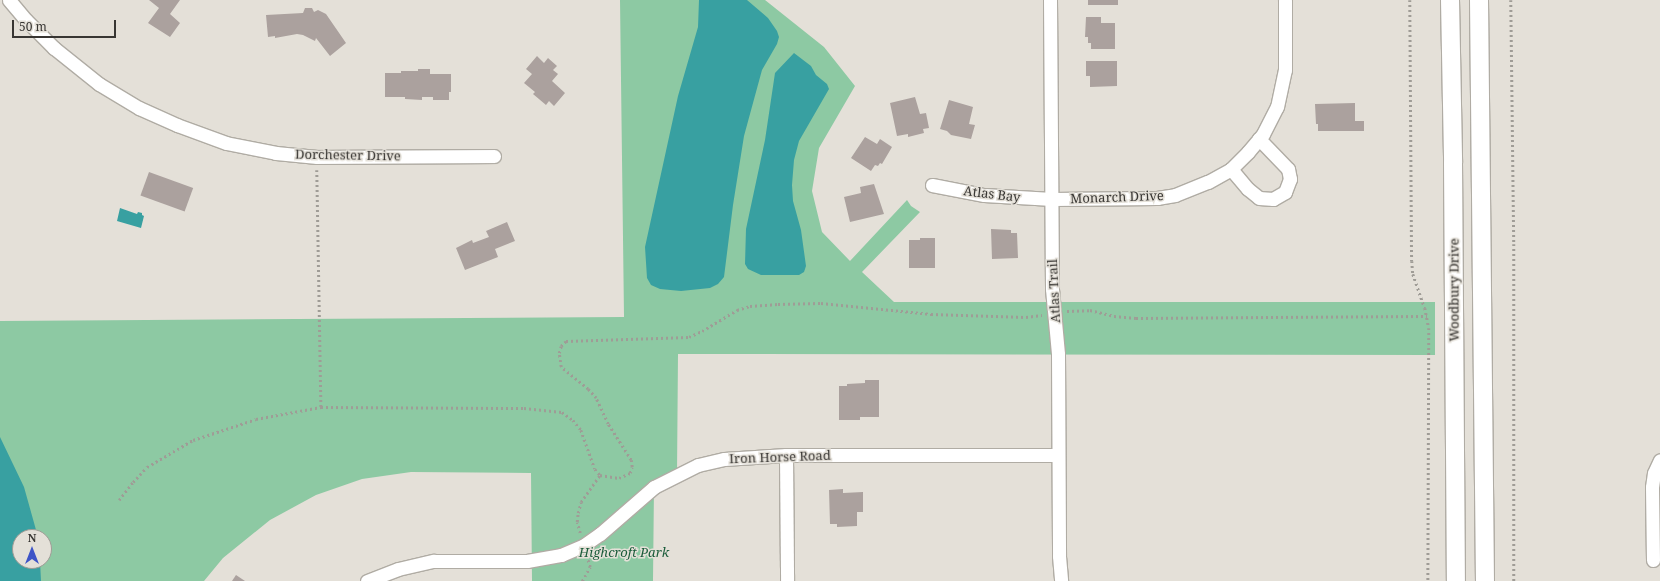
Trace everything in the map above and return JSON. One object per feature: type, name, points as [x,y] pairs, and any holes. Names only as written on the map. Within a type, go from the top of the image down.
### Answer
[{"type":"main road","name":"Woodbury Drive","points":[[1450,0],[1453,171],[1456,581]]},
{"type":"main road","points":[[1479,0],[1485,581]]},
{"type":"street","name":"Dorchester Drive","points":[[9,0],[26,20],[54,48],[99,84],[139,108],[177,126],[226,143],[276,153],[317,157],[494,156]]},
{"type":"street","name":"Atlas Trail","points":[[1050,0],[1052,289],[1057,349],[1059,556],[1061,581]]},
{"type":"street","name":"Monarch Drive","points":[[1052,199],[1157,198],[1175,195],[1208,182],[1230,169],[1259,139],[1274,112],[1282,90],[1285,64],[1285,0]]},
{"type":"street","points":[[1230,169],[1248,189],[1259,198],[1273,199],[1285,192],[1290,179],[1288,169],[1259,139]]},
{"type":"street","name":"Atlas Bay","points":[[932,185],[984,195],[1052,199]]},
{"type":"street","points":[[786,455],[787,581]]},
{"type":"street","name":"Iron Horse Road","points":[[367,581],[398,569],[434,561],[527,561],[561,554],[584,545],[600,534],[654,487],[677,474],[698,465],[724,459],[786,455],[1058,455]]},
{"type":"street","points":[[1653,560],[1652,487],[1654,473],[1660,460]]},
{"type":"path","points":[[1410,0],[1412,261],[1416,286],[1427,316],[1429,352],[1428,581]]},
{"type":"path","points":[[1511,0],[1514,244],[1514,581]]},
{"type":"path","points":[[317,157],[321,408]]},
{"type":"path","points":[[119,500],[147,467],[193,440],[256,419],[321,408],[524,408],[562,412],[573,420],[581,430],[595,469],[600,475],[611,478],[625,476],[630,473],[632,467],[631,460],[608,424],[596,398],[561,367],[559,353],[561,346],[566,341],[688,337],[702,331],[737,310],[750,306],[778,304],[822,304],[931,314],[1026,317],[1044,314]]},
{"type":"path","points":[[1072,310],[1090,310],[1114,316],[1136,318],[1427,316]]},
{"type":"path","points":[[578,530],[578,513],[581,502],[600,475]]},
{"type":"path","points":[[582,581],[589,570],[589,561]]},
{"type":"green space","name":"Highcroft Park","points":[[620,0],[765,0],[824,47],[855,86],[819,148],[812,191],[822,232],[850,261],[907,200],[911,206],[920,212],[862,272],[894,302],[1435,302],[1435,355],[678,354],[677,474],[654,487],[653,581],[532,581],[531,473],[411,472],[362,479],[316,495],[270,520],[223,558],[204,581],[0,581],[0,321],[624,317]]},
{"type":"water","points":[[699,0],[747,0],[768,18],[777,31],[779,37],[777,44],[762,70],[744,136],[733,205],[724,277],[718,284],[710,288],[681,291],[660,289],[651,285],[647,278],[645,247],[678,96],[698,27]]},
{"type":"water","points":[[794,53],[811,66],[816,75],[827,84],[829,89],[799,141],[794,160],[792,185],[793,201],[801,230],[806,266],[804,272],[799,275],[761,275],[748,269],[745,264],[746,229],[765,140],[775,73]]},
{"type":"water","points":[[120,208],[137,214],[138,212],[142,213],[144,216],[141,228],[117,221]]},
{"type":"water","points":[[0,437],[24,487],[36,529],[12,529],[12,569],[40,569],[41,581],[0,581]]},
{"type":"building","points":[[149,0],[180,0],[170,14],[180,23],[170,37],[148,23],[159,8]]},
{"type":"building","points":[[1088,0],[1118,0],[1118,5],[1088,5]]},
{"type":"building","points":[[305,8],[312,8],[314,12],[318,10],[326,14],[346,43],[330,56],[316,38],[315,41],[303,35],[297,34],[275,38],[275,36],[268,37],[266,15],[303,13]]},
{"type":"building","points":[[1086,17],[1101,17],[1101,23],[1115,23],[1115,49],[1091,49],[1091,43],[1088,43],[1088,37],[1085,37]]},
{"type":"building","points":[[537,56],[544,63],[548,58],[557,66],[553,70],[558,74],[552,81],[565,93],[554,106],[549,101],[546,105],[533,94],[535,92],[524,83],[532,74],[526,69]]},
{"type":"building","points":[[1086,61],[1117,61],[1117,86],[1090,87],[1090,76],[1086,76]]},
{"type":"building","points":[[418,69],[430,69],[430,74],[451,74],[451,92],[449,92],[449,100],[433,100],[433,97],[422,97],[422,100],[405,99],[405,97],[385,97],[385,73],[418,71]]},
{"type":"building","points":[[915,97],[920,114],[926,113],[929,128],[923,129],[924,133],[908,137],[908,134],[897,136],[890,103]]},
{"type":"building","points":[[949,100],[973,107],[969,124],[975,125],[971,139],[951,135],[947,131],[940,129]]},
{"type":"building","points":[[1355,103],[1355,121],[1364,121],[1364,131],[1318,131],[1318,124],[1316,124],[1315,104]]},
{"type":"building","points":[[865,137],[877,144],[880,139],[892,147],[882,164],[880,163],[878,166],[875,165],[871,171],[851,158]]},
{"type":"building","points":[[149,172],[193,188],[185,212],[140,195]]},
{"type":"building","points":[[874,184],[884,214],[850,222],[844,197],[861,193],[860,187]]},
{"type":"building","points":[[507,222],[515,241],[495,249],[498,257],[465,270],[456,248],[472,240],[473,243],[489,237],[486,231]]},
{"type":"building","points":[[991,229],[1011,230],[1011,233],[1017,233],[1018,258],[992,259]]},
{"type":"building","points":[[920,238],[935,238],[935,268],[909,268],[909,240],[920,240]]},
{"type":"building","points":[[865,380],[879,380],[879,417],[860,417],[860,420],[839,420],[839,386],[865,383]]},
{"type":"building","points":[[843,489],[843,493],[863,492],[863,512],[857,512],[857,526],[837,527],[837,524],[830,524],[829,490]]},
{"type":"building","points":[[236,575],[245,581],[232,581]]}]
